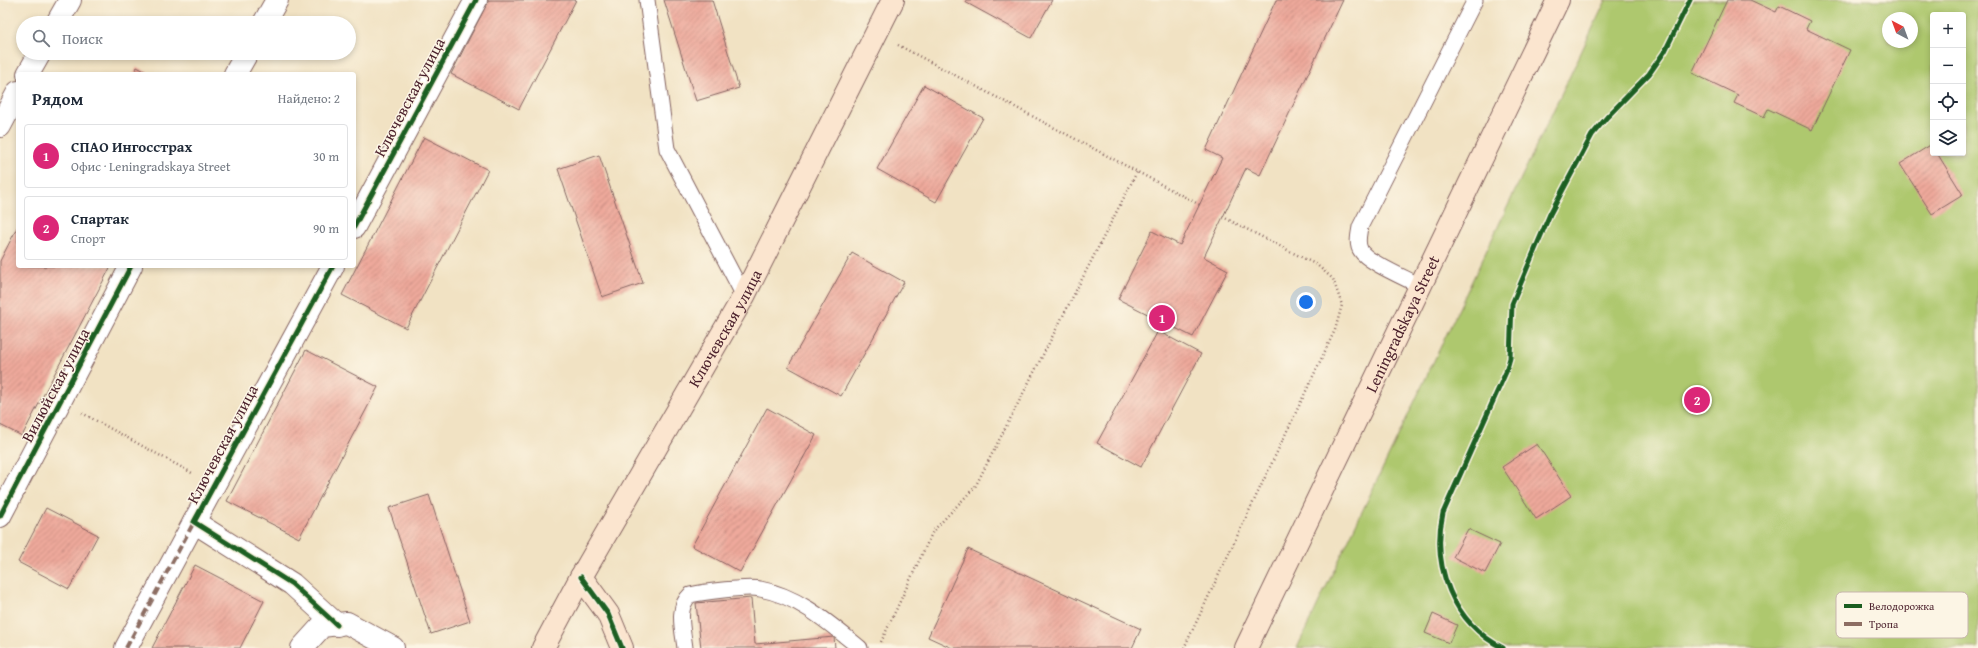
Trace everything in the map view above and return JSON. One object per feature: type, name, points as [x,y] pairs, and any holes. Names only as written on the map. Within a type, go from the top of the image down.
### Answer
[{"type":"main road","name":"Ключевская улица","points":[[543,648],[581,577],[744,296],[893,0]]},
{"type":"main road","name":"Leningradskaya Street","points":[[1246,648],[1558,0]]},
{"type":"main road","points":[[581,577],[608,614],[622,648]]},
{"type":"street","points":[[61,16],[70,0]]},
{"type":"street","points":[[268,16],[277,0]]},
{"type":"street","name":"Ключевская улица","points":[[356,223],[476,0]]},
{"type":"street","points":[[29,72],[36,60]]},
{"type":"street","points":[[236,72],[243,60]]},
{"type":"street","points":[[0,126],[16,96]]},
{"type":"street","name":"Вилюйская улица","points":[[0,516],[62,401],[130,268]]},
{"type":"street","name":"Ключевская улица","points":[[126,648],[332,268]]},
{"type":"street","name":"Ключевская улица","points":[[194,522],[292,584],[337,625]]},
{"type":"street","points":[[302,648],[322,626],[347,623],[370,642],[393,648]]},
{"type":"lane","points":[[647,0],[667,149],[744,296]]},
{"type":"lane","points":[[1420,286],[1369,259],[1360,251],[1358,239],[1360,227],[1475,0]]},
{"type":"lane","points":[[685,648],[681,610],[683,601],[690,595],[758,588],[780,594],[801,604],[833,626],[860,648]]},
{"type":"path","points":[[923,58],[1200,205]]},
{"type":"path","points":[[878,648],[933,531],[975,487],[1137,172]]},
{"type":"path","points":[[1184,648],[1335,330],[1342,305],[1333,279],[1317,265],[1223,217]]},
{"type":"path","points":[[62,401],[195,474],[191,480]]},
{"type":"green space","points":[[1606,0],[1978,0],[1978,648],[1297,648]]},
{"type":"building","points":[[489,0],[576,0],[519,109],[451,74]]},
{"type":"building","points":[[664,0],[712,0],[739,88],[696,101]]},
{"type":"building","points":[[966,0],[1052,0],[1031,38],[965,2]]},
{"type":"building","points":[[1276,0],[1343,0],[1260,175],[1246,168],[1204,257],[1228,270],[1193,337],[1118,299],[1152,231],[1180,245],[1222,158],[1206,150]]},
{"type":"building","points":[[1727,0],[1750,0],[1776,12],[1779,6],[1810,21],[1806,29],[1850,50],[1812,130],[1768,109],[1764,117],[1734,103],[1738,95],[1692,73]]},
{"type":"building","points":[[137,67],[146,72],[135,72]]},
{"type":"building","points":[[924,85],[983,118],[936,202],[877,169]]},
{"type":"building","points":[[424,137],[488,170],[406,328],[342,295]]},
{"type":"building","points":[[1930,145],[1930,156],[1939,156],[1963,195],[1932,214],[1900,164]]},
{"type":"building","points":[[599,155],[643,283],[602,297],[558,169]]},
{"type":"building","points":[[16,230],[16,268],[110,268],[22,436],[0,425],[0,261]]},
{"type":"building","points":[[852,253],[904,282],[841,396],[788,367]]},
{"type":"building","points":[[1158,331],[1201,354],[1141,467],[1097,443]]},
{"type":"building","points":[[306,350],[378,387],[299,538],[227,501]]},
{"type":"building","points":[[767,408],[816,435],[740,572],[692,546]]},
{"type":"building","points":[[1537,444],[1571,496],[1536,519],[1502,467]]},
{"type":"building","points":[[429,495],[470,621],[431,634],[389,508]]},
{"type":"building","points":[[46,508],[98,535],[69,589],[18,562]]},
{"type":"building","points":[[1468,529],[1500,544],[1485,573],[1453,557]]},
{"type":"building","points":[[968,549],[1141,629],[1132,648],[952,648],[928,637]]},
{"type":"building","points":[[195,565],[264,601],[240,648],[152,648]]},
{"type":"building","points":[[751,598],[755,644],[834,637],[835,648],[701,648],[696,603]]},
{"type":"building","points":[[1433,614],[1457,625],[1449,643],[1425,633]]},
{"type":"marked path","points":[[126,648],[194,522]]},
{"type":"cycle path","points":[[356,223],[476,0]]},
{"type":"cycle path","points":[[1503,648],[1486,637],[1471,624],[1459,608],[1450,591],[1440,553],[1440,533],[1443,513],[1506,372],[1510,358],[1512,304],[1550,214],[1592,135],[1607,117],[1649,74],[1665,51],[1690,0]]},
{"type":"cycle path","points":[[0,516],[130,268]]},
{"type":"cycle path","points":[[332,268],[194,522],[292,584],[337,625]]},
{"type":"cycle path","points":[[581,577],[608,614],[622,648]]},
{"type":"place","name":"СПАО Ингосстрах","points":[[1162,318]]},
{"type":"place","name":"Спартак","points":[[1697,400]]}]
